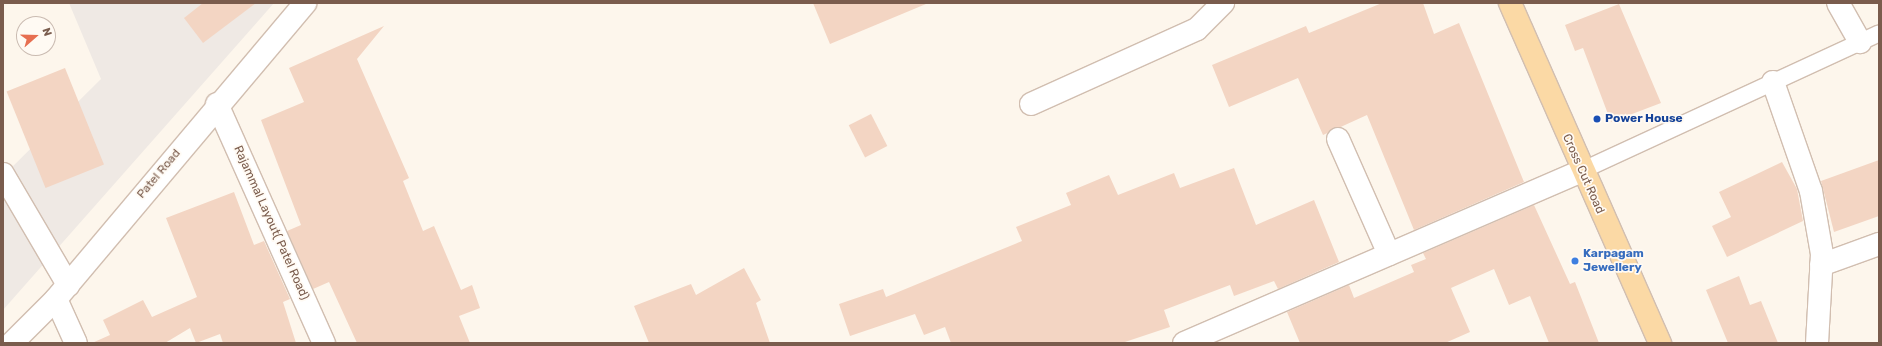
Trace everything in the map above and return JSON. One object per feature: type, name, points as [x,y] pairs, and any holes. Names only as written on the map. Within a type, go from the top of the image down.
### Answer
[{"type":"main road","name":"Cross Cut Road","points":[[1510,3],[1581,171],[1660,343]]},
{"type":"street","name":"Patel Road","points":[[12,343],[62,292],[217,104],[305,3]]},
{"type":"street","points":[[1031,104],[1197,29],[1223,3]]},
{"type":"street","points":[[1838,3],[1869,37]]},
{"type":"street","points":[[1773,82],[1811,191],[1821,265],[1817,343]]},
{"type":"street","name":"Rajammal Layout( Patel Road)","points":[[217,104],[324,343]]},
{"type":"street","points":[[1338,139],[1389,254]]},
{"type":"street","points":[[1184,343],[1581,171]]},
{"type":"street","points":[[3,174],[62,292],[76,343]]},
{"type":"street","points":[[1821,265],[1879,244]]},
{"type":"lane","points":[[1581,171],[1869,37]]},
{"type":"shaded area","points":[[69,3],[274,3],[3,310],[3,176],[101,79]]},
{"type":"building","points":[[203,3],[256,3],[203,43],[184,18]]},
{"type":"building","points":[[813,3],[926,3],[926,4],[830,44]]},
{"type":"building","points":[[1382,3],[1423,3],[1434,34],[1459,23],[1524,182],[1414,230],[1367,115],[1323,135],[1298,78],[1229,107],[1212,65],[1306,26],[1309,33]]},
{"type":"building","points":[[1619,4],[1661,103],[1611,122],[1583,48],[1575,51],[1565,25]]},
{"type":"building","points":[[384,26],[357,59],[409,178],[403,181],[423,231],[434,226],[461,290],[472,285],[480,308],[459,316],[470,343],[357,343],[329,282],[313,289],[287,231],[301,225],[261,120],[304,102],[289,68]]},
{"type":"building","points":[[65,68],[104,164],[46,188],[7,92]]},
{"type":"building","points":[[871,114],[887,146],[865,157],[849,125]]},
{"type":"building","points":[[1879,160],[1879,216],[1834,232],[1821,181]]},
{"type":"building","points":[[1782,162],[1797,189],[1803,221],[1727,257],[1712,226],[1731,217],[1719,192]]},
{"type":"building","points":[[1234,168],[1256,225],[1314,200],[1339,262],[1278,289],[1274,281],[1234,296],[1230,285],[1164,310],[1170,327],[1122,343],[951,343],[945,327],[924,335],[915,314],[850,336],[839,304],[883,289],[886,297],[1022,241],[1016,227],[1071,205],[1066,193],[1109,175],[1118,195],[1174,173],[1180,188]]},
{"type":"building","points":[[234,192],[254,245],[264,241],[290,299],[283,302],[296,343],[223,343],[220,334],[196,343],[190,328],[165,343],[92,343],[110,335],[103,320],[143,300],[152,317],[197,297],[166,218]]},
{"type":"building","points":[[1534,205],[1570,284],[1575,282],[1599,343],[1549,343],[1530,296],[1509,305],[1494,269],[1451,288],[1470,332],[1445,343],[1300,343],[1287,312],[1349,285],[1354,298],[1414,272],[1411,265],[1426,259],[1423,253]]},
{"type":"building","points":[[744,268],[761,300],[756,303],[770,343],[649,343],[634,306],[691,284],[696,295]]},
{"type":"building","points":[[1739,276],[1750,305],[1761,301],[1778,343],[1728,343],[1706,290]]},
{"type":"place","name":"Power House","points":[[1597,119]]},
{"type":"place","name":"Karpagam Jewellery","points":[[1575,261]]}]
